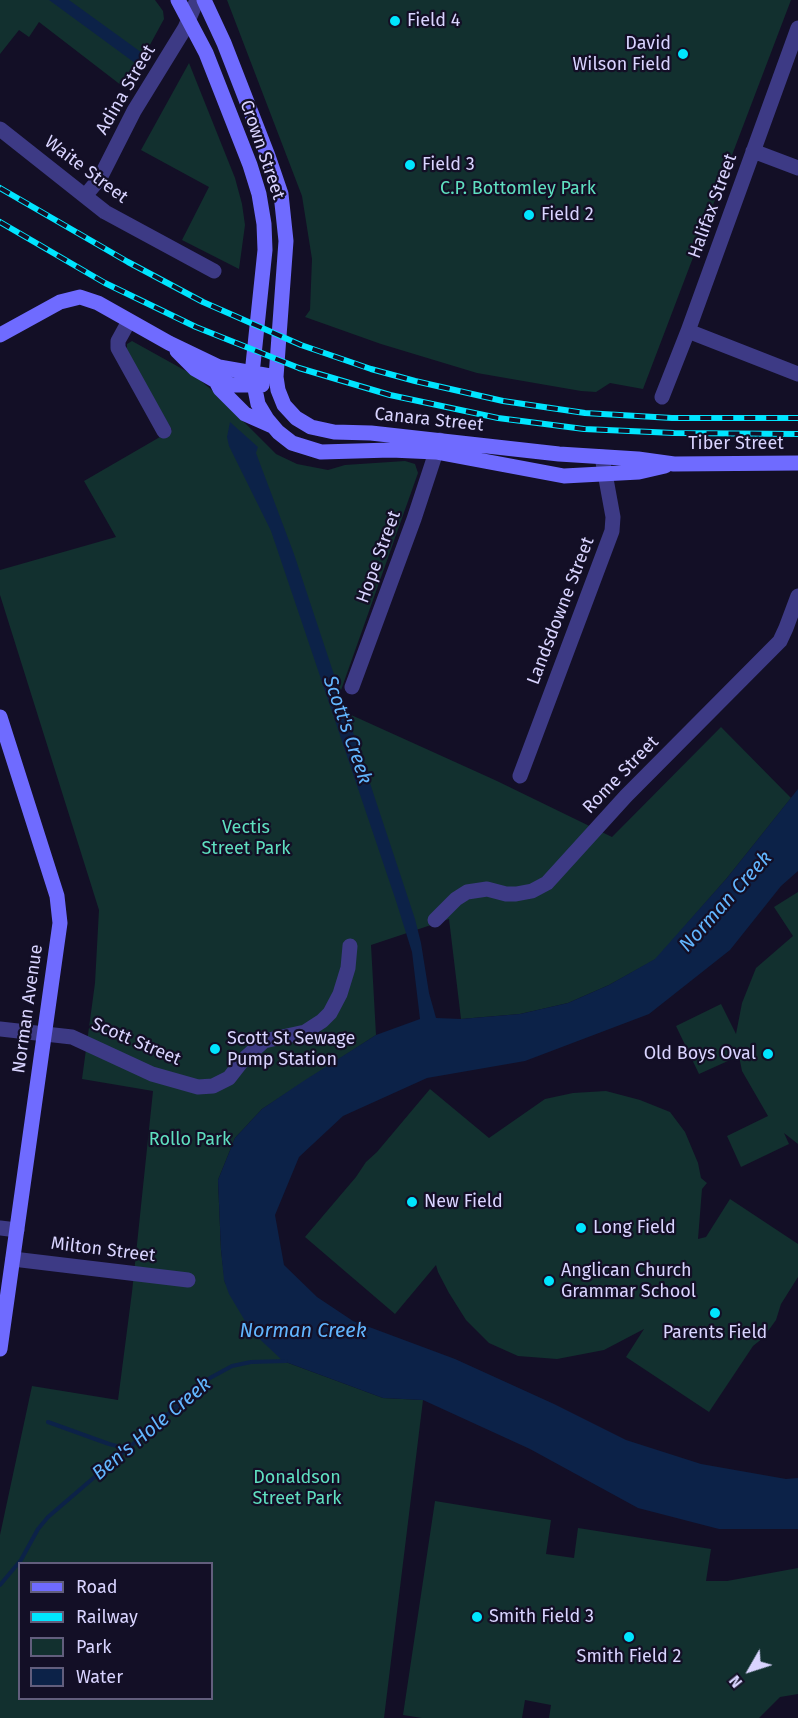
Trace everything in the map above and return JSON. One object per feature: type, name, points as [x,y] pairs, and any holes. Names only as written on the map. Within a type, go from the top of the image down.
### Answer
[{"type":"main road","name":"Crown Street","points":[[178,0],[206,53],[250,165],[262,208],[265,250],[252,380],[258,404],[272,426]]},
{"type":"main road","name":"Crown Street","points":[[204,0],[224,43],[281,194],[286,241],[276,380]]},
{"type":"main road","points":[[0,335],[50,307],[75,297],[92,300],[169,343],[252,380]]},
{"type":"main road","points":[[169,343],[195,369],[216,381],[233,385],[252,380],[276,380]]},
{"type":"main road","name":"Canara Street","points":[[276,380],[281,398],[290,412],[311,427],[334,432],[371,433],[438,446],[489,460],[564,476],[604,474]]},
{"type":"main road","points":[[216,381],[220,389],[244,414],[272,426]]},
{"type":"main road","name":"Canara Street","points":[[272,426],[292,442],[321,452],[438,446],[602,457]]},
{"type":"main road","name":"Tiber Street","points":[[602,457],[674,464],[798,463]]},
{"type":"main road","name":"Tiber Street","points":[[604,474],[639,472],[674,464]]},
{"type":"main road","name":"Norman Avenue","points":[[0,717],[57,896],[59,910],[58,937],[45,1034],[0,1349]]},
{"type":"street","name":"Adina Street","points":[[85,196],[100,178],[134,111],[189,19],[197,0]]},
{"type":"street","name":"Halifax Street","points":[[662,397],[798,28]]},
{"type":"street","name":"Waite Street","points":[[0,129],[105,212],[214,271]]},
{"type":"street","points":[[753,151],[798,168]]},
{"type":"street","points":[[129,321],[118,341],[119,350],[164,431]]},
{"type":"street","points":[[688,331],[798,374]]},
{"type":"street","name":"Hope Street","points":[[352,687],[438,446]]},
{"type":"street","name":"Landsdowne Street","points":[[520,776],[612,531],[613,517],[602,457]]},
{"type":"street","name":"Rome Street","points":[[435,920],[456,899],[467,892],[487,889],[506,894],[525,893],[547,883],[626,796],[780,641],[798,598]]},
{"type":"street","name":"Scott Street","points":[[0,1029],[78,1038],[134,1067],[170,1080],[198,1087],[213,1086],[229,1078],[243,1060],[264,1041],[305,1032],[315,1027],[330,1013],[344,982],[350,946]]},
{"type":"street","points":[[0,1228],[17,1230]]},
{"type":"street","name":"Milton Street","points":[[13,1258],[188,1280]]},
{"type":"green space","points":[[0,0],[155,0],[163,11],[164,19],[126,89],[39,22],[29,37],[19,30],[0,54]]},
{"type":"green space","name":"C.P. Bottomley Park","points":[[227,0],[791,0],[643,389],[610,383],[596,392],[581,391],[477,373],[381,344],[305,317],[310,310],[312,259],[302,196]]},
{"type":"green space","points":[[189,63],[235,178],[242,204],[245,225],[239,269],[182,240],[209,187],[141,150]]},
{"type":"green space","name":"Vectis Street Park","points":[[132,341],[195,376],[276,454],[297,464],[328,470],[345,465],[405,461],[415,464],[418,473],[340,693],[349,714],[497,781],[612,837],[721,727],[791,798],[727,878],[656,959],[609,985],[568,1003],[520,1014],[461,1019],[449,919],[371,945],[376,1035],[262,1109],[235,1138],[218,1180],[225,1283],[283,1361],[383,1398],[423,1400],[384,1718],[0,1718],[0,1535],[32,1386],[118,1400],[153,1091],[82,1079],[95,983],[99,910],[0,595],[0,570],[116,537],[84,481],[172,430],[127,352],[127,344]]},
{"type":"green space","name":"Old Boys Oval","points":[[798,892],[798,1144],[784,1133],[789,1144],[741,1167],[727,1136],[768,1116],[742,1071],[739,1056],[699,1074],[676,1026],[721,1004],[736,1034],[742,1003],[756,968],[793,936],[774,907]]},
{"type":"green space","points":[[430,1089],[489,1138],[545,1099],[573,1093],[606,1091],[640,1100],[670,1112],[685,1132],[698,1163],[701,1178],[707,1183],[702,1189],[698,1239],[706,1237],[730,1199],[798,1244],[798,1277],[781,1304],[776,1320],[763,1338],[753,1346],[709,1412],[626,1357],[644,1329],[604,1350],[557,1359],[518,1356],[489,1343],[466,1320],[449,1293],[436,1265],[395,1314],[305,1237]]},
{"type":"green space","points":[[435,1501],[551,1520],[546,1554],[574,1558],[578,1528],[711,1549],[706,1581],[727,1581],[798,1568],[798,1694],[780,1697],[759,1718],[549,1718],[551,1705],[525,1700],[522,1718],[422,1718],[403,1715]]},
{"type":"water","points":[[49,0],[69,0],[145,55],[139,66]]},
{"type":"water","name":"Norman Creek","points":[[230,422],[258,447],[256,453],[294,554],[415,919],[436,1018],[461,1019],[520,1014],[568,1003],[609,985],[655,959],[727,878],[798,789],[798,871],[781,886],[730,950],[649,1014],[525,1061],[427,1078],[343,1116],[299,1157],[275,1215],[284,1265],[317,1297],[353,1321],[455,1359],[626,1440],[701,1464],[786,1479],[798,1478],[798,1529],[719,1529],[638,1508],[530,1449],[423,1400],[383,1398],[283,1361],[251,1331],[229,1294],[224,1280],[221,1250],[218,1180],[235,1138],[262,1109],[302,1082],[376,1035],[420,1019],[412,952],[396,901],[271,531],[229,446],[227,437]]},
{"type":"waterway","name":"Ben's Hole Creek","points":[[19,1562],[38,1529],[48,1517],[210,1378],[232,1366],[251,1362],[286,1361]]},
{"type":"waterway","points":[[48,1422],[109,1444],[121,1447],[130,1446]]},
{"type":"waterway","name":"Ben's Hole Creek","points":[[0,1585],[18,1564]]},
{"type":"railway","points":[[0,188],[128,262],[203,302],[301,345],[371,369],[503,401],[585,413],[672,418],[798,418]]},
{"type":"railway","points":[[0,222],[105,283],[196,327],[299,368],[390,395],[498,418],[584,429],[674,433],[798,434]]},
{"type":"place","name":"Field 4","points":[[395,21]]},
{"type":"place","name":"David Wilson Field","points":[[683,54]]},
{"type":"place","name":"Field 3","points":[[410,165]]},
{"type":"place","name":"Field 2","points":[[529,215]]},
{"type":"place","name":"Scott St Sewage Pump Station","points":[[215,1049]]},
{"type":"place","name":"Old Boys Oval","points":[[768,1054]]},
{"type":"place","name":"New Field","points":[[412,1202]]},
{"type":"place","name":"Long Field","points":[[581,1228]]},
{"type":"place","name":"Anglican Church Grammar School","points":[[549,1281]]},
{"type":"place","name":"Parents Field","points":[[715,1313]]},
{"type":"place","name":"Smith Field 3","points":[[477,1617]]},
{"type":"place","name":"Smith Field 2","points":[[629,1637]]},
{"type":"water label","name":"Scott's Creek","points":[[347,730]]},
{"type":"park label","name":"Rollo Park","points":[[190,1140]]},
{"type":"park label","name":"Donaldson Street Park","points":[[297,1488]]}]
